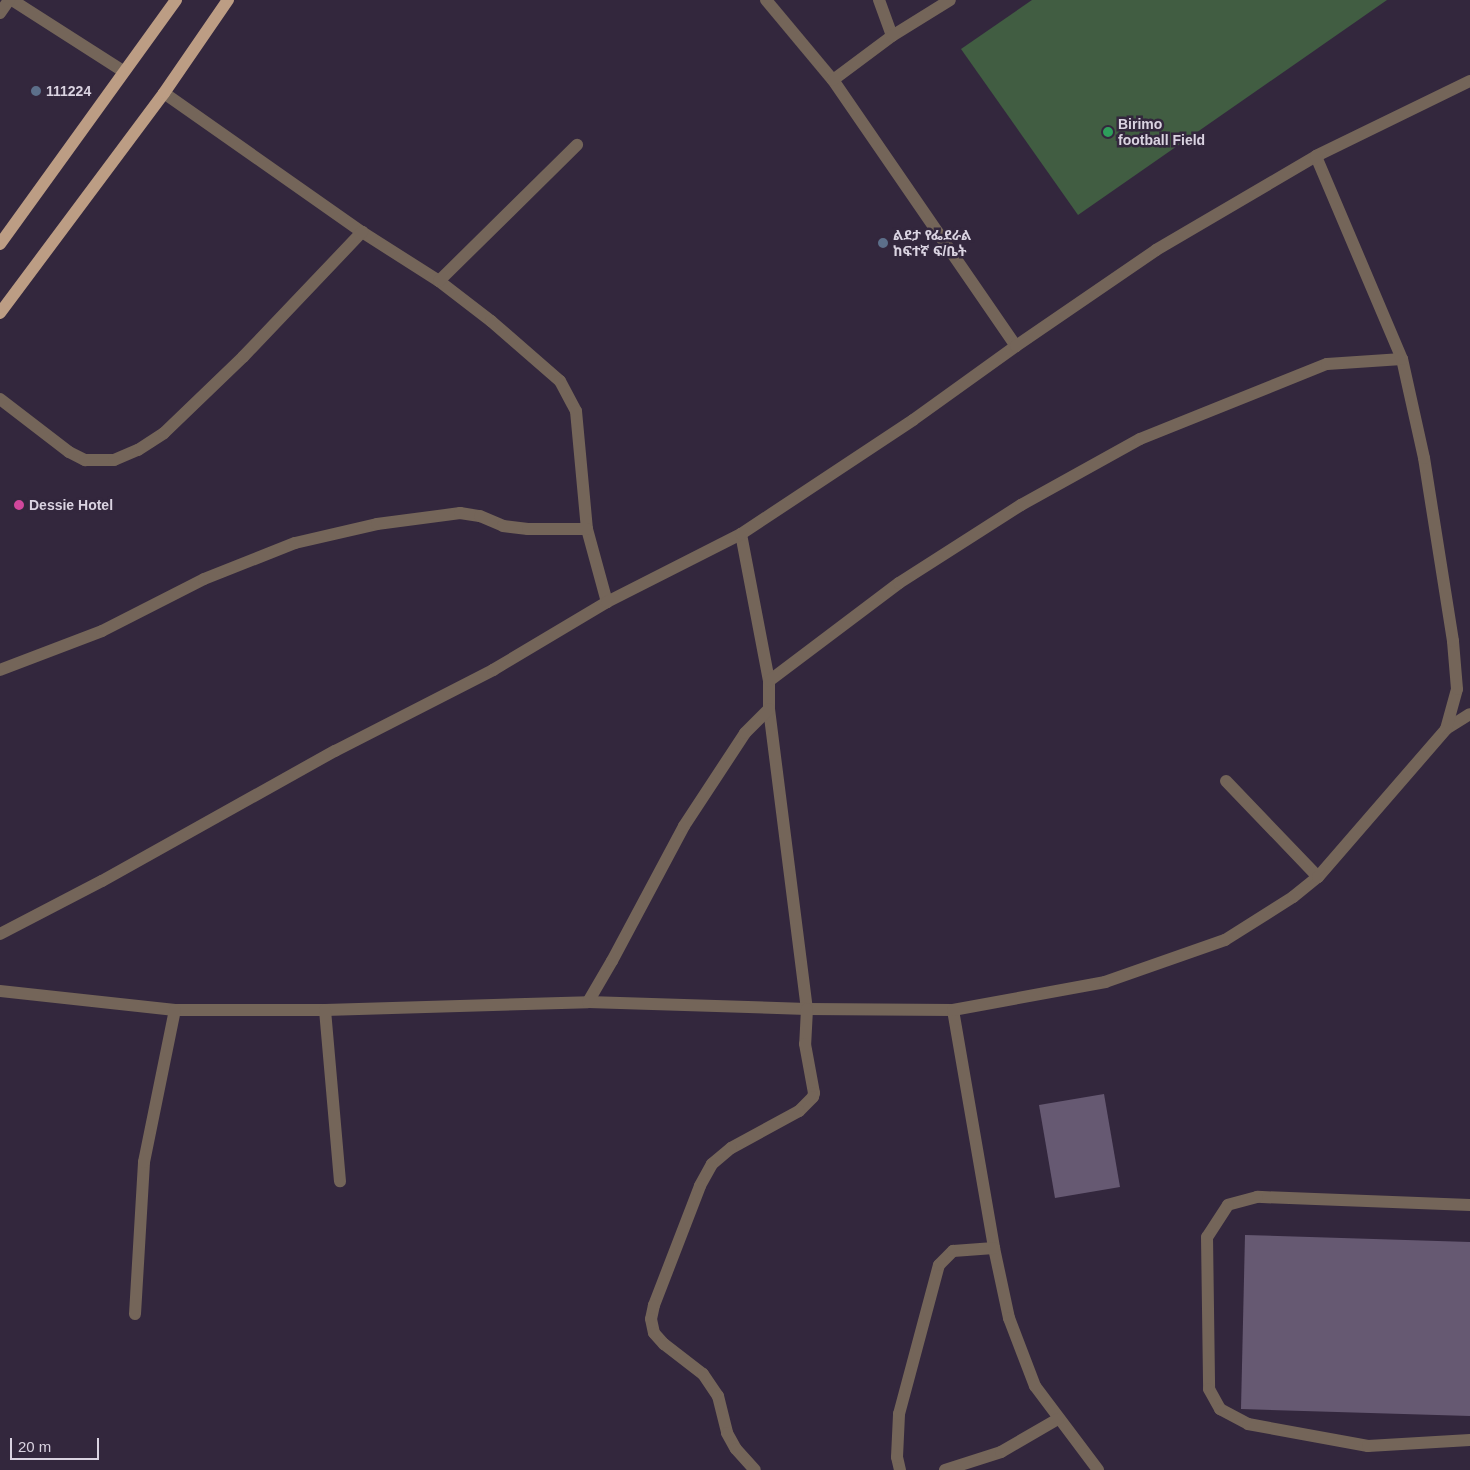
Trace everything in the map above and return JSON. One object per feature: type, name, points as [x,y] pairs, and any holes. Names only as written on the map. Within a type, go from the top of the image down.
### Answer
[{"type":"main road","points":[[0,244],[176,0]]},
{"type":"main road","points":[[0,313],[164,93],[228,0]]},
{"type":"street","points":[[0,13],[11,0],[123,71]]},
{"type":"street","points":[[766,0],[833,80],[1016,346]]},
{"type":"street","points":[[879,0],[892,36]]},
{"type":"street","points":[[833,80],[892,36],[950,0]]},
{"type":"street","points":[[0,932],[102,881],[335,751],[493,670],[606,602],[741,534],[913,420],[1016,346],[1156,250],[1316,156],[1470,81]]},
{"type":"street","points":[[164,93],[362,232],[439,281],[491,321],[560,381],[576,411],[587,529],[606,602]]},
{"type":"street","points":[[439,281],[577,145]]},
{"type":"street","points":[[1316,156],[1402,358],[1424,458],[1453,641],[1457,689],[1446,729]]},
{"type":"street","points":[[0,399],[69,452],[85,460],[114,460],[138,450],[164,433],[243,356],[362,232]]},
{"type":"street","points":[[769,681],[899,583],[1021,505],[1140,439],[1327,364],[1402,358]]},
{"type":"street","points":[[0,670],[102,631],[204,579],[294,543],[377,524],[460,513],[480,516],[502,526],[528,529],[587,529]]},
{"type":"street","points":[[741,534],[769,681],[769,709],[807,1009],[805,1044],[814,1093],[813,1098],[799,1111],[730,1148],[712,1164],[700,1186],[654,1305],[651,1319],[654,1332],[664,1344],[703,1374],[718,1396],[727,1432],[736,1449],[755,1470]]},
{"type":"street","points":[[588,1002],[684,826],[739,741],[769,709]]},
{"type":"street","points":[[0,991],[175,1010],[325,1010],[588,1002],[807,1009],[953,1010],[1105,982],[1225,940],[1293,898],[1318,877],[1446,729],[1470,714]]},
{"type":"street","points":[[1226,781],[1318,877]]},
{"type":"street","points":[[135,1314],[144,1162],[175,1010]]},
{"type":"street","points":[[325,1010],[340,1181]]},
{"type":"street","points":[[953,1010],[994,1248],[1009,1318],[1035,1386],[1098,1470]]},
{"type":"street","points":[[1470,1205],[1258,1196],[1228,1205],[1207,1237],[1209,1389],[1220,1409],[1248,1424],[1368,1446],[1470,1440]]},
{"type":"street","points":[[900,1470],[898,1458],[899,1414],[939,1265],[953,1251],[994,1248]]},
{"type":"street","points":[[945,1470],[1001,1452],[1058,1419]]},
{"type":"green space","name":"Birimo football Field","points":[[1032,0],[1387,0],[1078,215],[961,49]]},
{"type":"building","points":[[1104,1094],[1120,1187],[1055,1198],[1039,1105]]},
{"type":"building","points":[[1245,1235],[1470,1242],[1470,1416],[1241,1409]]},
{"type":"place","name":"111224","points":[[36,91]]},
{"type":"place","name":"Birimo football Field","points":[[1108,132]]},
{"type":"place","name":"ልደታ የፌደራል ከፍተኛ ፍ/ቤት","points":[[883,243]]},
{"type":"place","name":"Dessie Hotel","points":[[19,505]]}]
